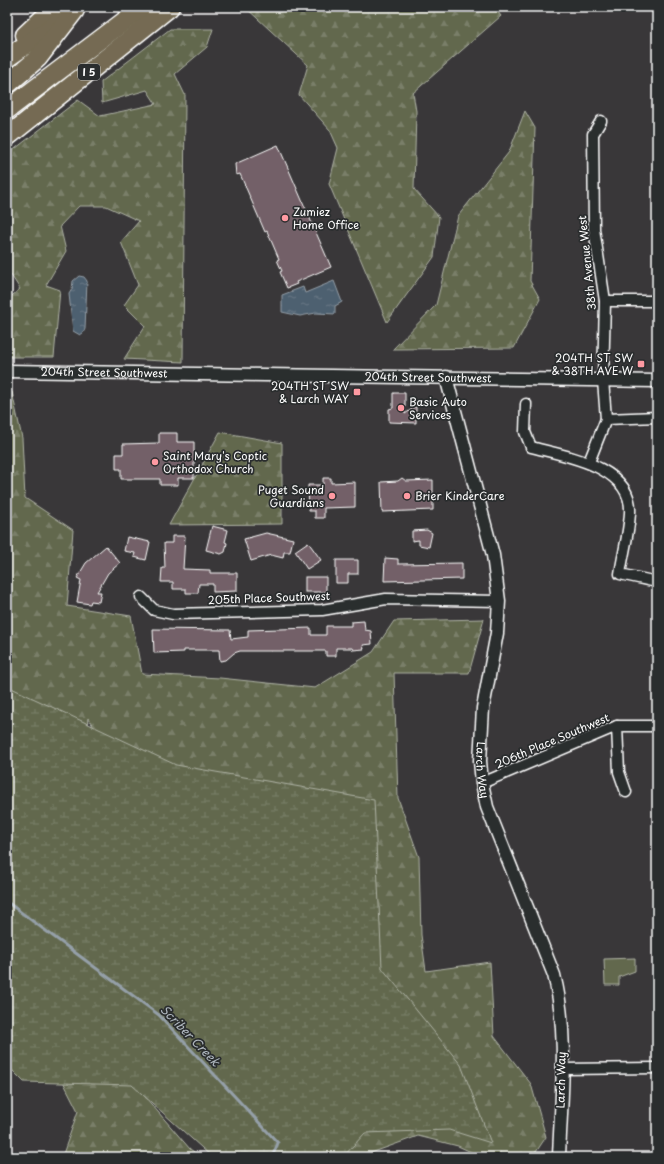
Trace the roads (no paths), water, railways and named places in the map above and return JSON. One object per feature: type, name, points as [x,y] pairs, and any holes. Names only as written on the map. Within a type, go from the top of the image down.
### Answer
[{"type":"highway","points":[[7,54],[55,7]]},
{"type":"highway","points":[[7,110],[143,7]]},
{"type":"highway","name":"I 5","points":[[7,137],[170,7]]},
{"type":"highway","points":[[7,58],[77,9]]},
{"type":"highway","points":[[7,86],[38,58],[77,9]]},
{"type":"street","name":"38th Avenue West","points":[[601,122],[593,134],[594,229],[605,301],[603,380],[606,419]]},
{"type":"street","points":[[605,301],[657,301]]},
{"type":"street","name":"204th Street Southwest","points":[[7,371],[657,381]]},
{"type":"street","name":"Larch Way","points":[[446,378],[491,548],[499,600],[497,633],[483,708],[480,761],[482,783],[487,807],[554,975],[560,997],[562,1020],[562,1069],[559,1157]]},
{"type":"street","points":[[526,404],[525,432],[531,447],[589,462],[612,475],[627,494],[631,512],[620,574],[657,582]]},
{"type":"street","points":[[589,462],[606,419],[657,417]]},
{"type":"street","name":"205th Place Southwest","points":[[141,598],[154,610],[173,614],[322,610],[386,599],[499,600]]},
{"type":"street","points":[[617,726],[619,772],[626,792]]},
{"type":"street","name":"206th Place Southwest","points":[[482,783],[617,726],[657,726]]},
{"type":"street","points":[[562,1069],[657,1068]]},
{"type":"water","points":[[79,276],[84,277],[87,281],[85,329],[80,335],[73,331],[69,294],[72,289],[73,281]]},
{"type":"water","points":[[334,281],[342,302],[335,306],[335,314],[316,313],[300,316],[282,312],[282,295],[303,287],[305,293]]},
{"type":"waterway","name":"Scriber Creek","points":[[7,902],[159,1015],[278,1143],[272,1157]]},
{"type":"place","name":"Zumiez Home Office","points":[[285,218]]},
{"type":"place","name":"204TH ST SW & 38TH AVE W","points":[[641,364]]},
{"type":"place","name":"204TH ST SW & Larch WAY","points":[[357,392]]},
{"type":"place","name":"Basic Auto Services","points":[[401,408]]},
{"type":"place","name":"Saint Mary's Coptic Orthodox Church","points":[[155,462]]},
{"type":"place","name":"Puget Sound Guardians","points":[[332,496]]},
{"type":"place","name":"Brier KinderCare","points":[[407,496]]}]
